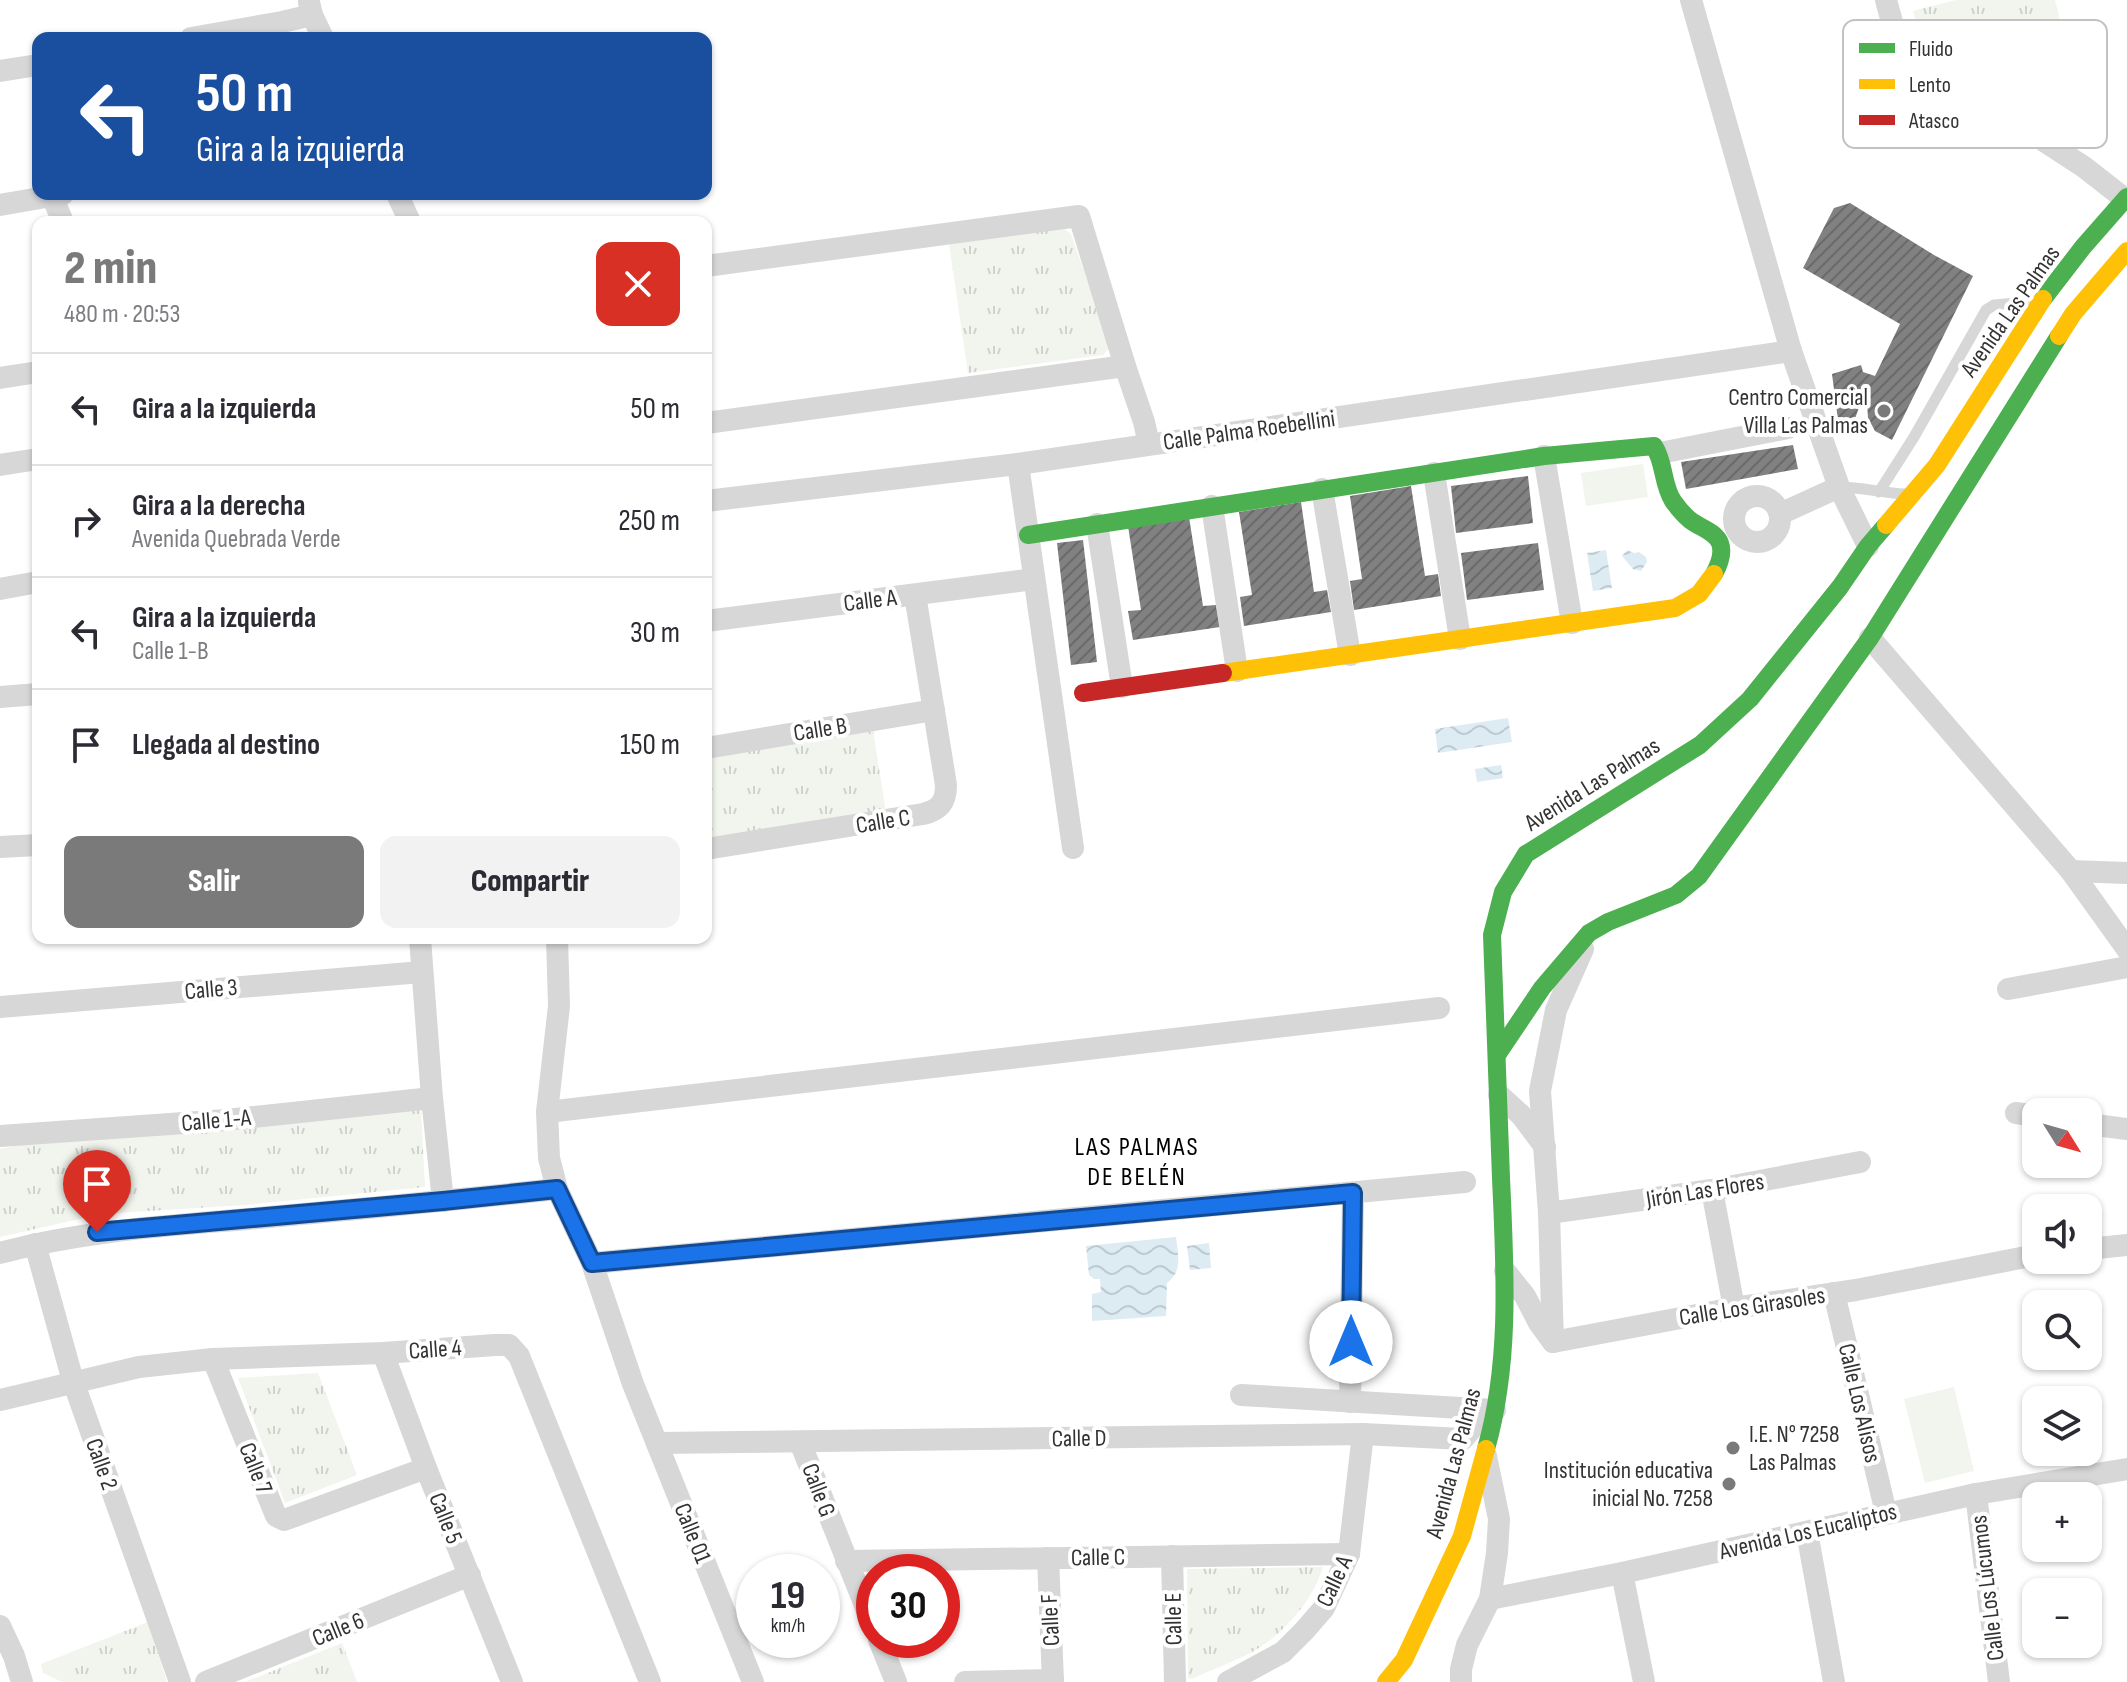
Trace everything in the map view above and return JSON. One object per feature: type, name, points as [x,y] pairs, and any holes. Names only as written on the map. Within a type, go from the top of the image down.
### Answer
[{"type":"street","points":[[1691,0],[1791,351],[1839,487],[1868,546]]},
{"type":"street","points":[[1886,0],[1891,20]]},
{"type":"street","points":[[225,32],[282,22],[310,7],[320,32]]},
{"type":"street","points":[[0,71],[32,66]]},
{"type":"street","points":[[2055,148],[2126,198]]},
{"type":"street","name":"Avenida Las Palmas","points":[[1386,1682],[1404,1660],[1462,1536],[1485,1453],[1503,1340],[1505,1271],[1492,935],[1503,892],[1526,854],[1700,745],[1750,699],[1840,587],[1868,546],[1937,465],[2042,300],[2126,198]]},
{"type":"street","points":[[0,205],[32,199]]},
{"type":"street","points":[[712,265],[1079,216],[1149,444]]},
{"type":"street","points":[[1497,1055],[1539,990],[1592,930],[1631,912],[1666,901],[1689,887],[1870,638],[2073,314],[2127,251]]},
{"type":"street","name":"Calle Palma Roebellini","points":[[712,500],[1018,464],[1791,351]]},
{"type":"street","points":[[712,422],[1125,366]]},
{"type":"street","points":[[0,378],[32,373]]},
{"type":"street","points":[[1660,453],[1788,428]]},
{"type":"street","points":[[1028,535],[1544,456],[1654,446],[1660,453],[1670,496],[1691,521],[1728,536],[1754,542],[1768,539],[1778,528],[1780,514],[1774,502],[1762,496],[1755,495],[1743,501],[1738,506],[1728,536],[1723,557],[1709,582],[1693,599],[1675,608],[1083,693]]},
{"type":"street","points":[[1544,456],[1572,623]]},
{"type":"street","points":[[0,465],[32,460]]},
{"type":"street","points":[[1018,464],[1073,848]]},
{"type":"street","points":[[1434,473],[1460,639]]},
{"type":"street","points":[[1780,514],[1839,487]]},
{"type":"street","points":[[1322,489],[1350,655]]},
{"type":"street","points":[[1913,494],[1948,511]]},
{"type":"street","points":[[1212,506],[1237,671]]},
{"type":"street","points":[[1097,524],[1122,687]]},
{"type":"street","name":"Calle A","points":[[712,620],[1034,579]]},
{"type":"street","points":[[0,589],[32,583]]},
{"type":"street","name":"Calle C","points":[[712,848],[923,814],[944,802],[946,785],[915,595]]},
{"type":"street","points":[[1870,638],[2071,871],[2127,949]]},
{"type":"street","points":[[0,697],[32,694]]},
{"type":"street","name":"Calle B","points":[[712,747],[934,710]]},
{"type":"street","points":[[0,847],[32,845]]},
{"type":"street","points":[[2071,871],[2127,873]]},
{"type":"street","points":[[1553,1342],[1546,1148],[1540,1091],[1556,1010],[1592,930]]},
{"type":"street","points":[[420,944],[443,1201]]},
{"type":"street","name":"Calle 01","points":[[557,944],[559,1006],[547,1112],[549,1158],[557,1189],[592,1263],[633,1384],[753,1682]]},
{"type":"street","points":[[2008,989],[2127,967]]},
{"type":"street","name":"Calle 3","points":[[0,1007],[422,972]]},
{"type":"street","points":[[547,1112],[1439,1008]]},
{"type":"street","points":[[1499,1095],[1521,1115],[1546,1148]]},
{"type":"street","name":"Calle 1-A","points":[[0,1136],[226,1120],[432,1098]]},
{"type":"street","points":[[2102,1126],[2127,1129]]},
{"type":"street","name":"Jirón Las Flores","points":[[1549,1213],[1712,1190],[1860,1162]]},
{"type":"street","points":[[592,1263],[1465,1182]]},
{"type":"street","points":[[0,1253],[97,1232],[557,1189]]},
{"type":"street","points":[[1712,1190],[1734,1308]]},
{"type":"street","points":[[1350,1402],[1353,1193]]},
{"type":"street","name":"Calle 2","points":[[35,1244],[73,1381],[180,1682]]},
{"type":"street","points":[[2102,1248],[2127,1245]]},
{"type":"street","name":"Calle Los Girasoles","points":[[1553,1342],[1734,1308],[1856,1290],[2022,1258]]},
{"type":"street","points":[[1505,1271],[1525,1296],[1553,1342]]},
{"type":"street","name":"Calle Los Alisos","points":[[1834,1293],[1886,1513]]},
{"type":"street","name":"Calle 4","points":[[0,1400],[139,1367],[213,1359],[509,1345],[519,1356],[650,1682]]},
{"type":"street","name":"Calle 5","points":[[383,1353],[512,1682]]},
{"type":"street","name":"Calle 7","points":[[213,1359],[279,1519],[284,1520],[426,1468]]},
{"type":"street","points":[[1241,1395],[1491,1410]]},
{"type":"street","name":"Calle D","points":[[657,1443],[1363,1434],[1463,1439],[1491,1410]]},
{"type":"street","name":"Calle A","points":[[1228,1682],[1283,1652],[1324,1608],[1349,1554],[1363,1434]]},
{"type":"street","name":"Calle G","points":[[800,1442],[856,1585]]},
{"type":"street","points":[[1461,1682],[1467,1645],[1490,1599],[1497,1553],[1499,1519],[1485,1453]]},
{"type":"street","name":"Avenida Los Eucaliptos","points":[[1490,1599],[1622,1573],[1976,1494],[2127,1469]]},
{"type":"street","name":"Calle Los Lúcumos","points":[[1976,1494],[1999,1682]]},
{"type":"street","points":[[1807,1532],[1834,1682]]},
{"type":"street","name":"Calle C","points":[[846,1561],[1349,1554]]},
{"type":"street","name":"Calle E","points":[[1172,1556],[1175,1682]]},
{"type":"street","name":"Calle F","points":[[1048,1558],[1053,1681]]},
{"type":"street","points":[[1622,1573],[1644,1682]]},
{"type":"street","name":"Calle 6","points":[[206,1682],[470,1575]]},
{"type":"street","points":[[0,1626],[7,1658],[22,1682]]},
{"type":"street","points":[[886,1658],[896,1682]]},
{"type":"street","points":[[965,1682],[1053,1681]]},
{"type":"lane","points":[[1879,492],[1986,310],[1994,305],[2042,300]]},
{"type":"lane","points":[[1839,487],[1913,494]]},
{"type":"green space","points":[[1956,0],[2055,0],[2060,20],[1916,20],[1913,11]]},
{"type":"green space","points":[[1063,228],[1071,234],[1109,343],[1108,350],[1103,355],[968,373],[949,244]]},
{"type":"green space","points":[[1643,464],[1648,497],[1586,506],[1581,473]]},
{"type":"green space","points":[[873,730],[886,813],[712,841],[712,756]]},
{"type":"green space","points":[[421,1110],[425,1187],[245,1205],[101,1214],[0,1237],[0,1149],[28,1143]]},
{"type":"green space","points":[[318,1373],[357,1475],[285,1503],[238,1378]]},
{"type":"green space","points":[[1954,1387],[1974,1471],[1925,1483],[1904,1399]]},
{"type":"green space","points":[[1323,1567],[1297,1614],[1267,1643],[1192,1679],[1188,1678],[1187,1569]]},
{"type":"green space","points":[[148,1622],[167,1682],[62,1682],[43,1673],[41,1664]]},
{"type":"green space","points":[[342,1643],[357,1682],[245,1682]]},
{"type":"water","points":[[1606,550],[1612,588],[1593,591],[1587,553]]},
{"type":"water","points":[[1627,550],[1646,557],[1647,562],[1641,571],[1633,569],[1622,556]]},
{"type":"water","points":[[1508,718],[1512,742],[1438,753],[1435,729]]},
{"type":"water","points":[[1501,765],[1503,778],[1477,782],[1475,769]]},
{"type":"water","points":[[1176,1237],[1178,1262],[1175,1273],[1167,1283],[1166,1316],[1092,1321],[1092,1294],[1101,1292],[1100,1279],[1089,1275],[1086,1246]]},
{"type":"water","points":[[1209,1243],[1211,1268],[1190,1270],[1187,1246]]},
{"type":"building","points":[[1850,203],[1973,276],[1892,440],[1875,431],[1868,418],[1867,402],[1862,399],[1852,427],[1838,420],[1832,374],[1861,365],[1863,372],[1875,376],[1900,324],[1803,268],[1834,208]]},
{"type":"building","points":[[1793,445],[1798,469],[1686,489],[1681,462]]},
{"type":"building","points":[[1528,476],[1533,523],[1456,533],[1451,486]]},
{"type":"building","points":[[1411,486],[1425,576],[1438,574],[1441,596],[1354,610],[1350,581],[1362,579],[1350,496]]},
{"type":"building","points":[[1301,502],[1314,592],[1327,590],[1331,612],[1244,626],[1240,597],[1252,595],[1239,512]]},
{"type":"building","points":[[1189,517],[1203,606],[1216,605],[1220,627],[1133,640],[1128,611],[1141,610],[1128,526]]},
{"type":"building","points":[[1083,540],[1097,662],[1071,665],[1057,543]]},
{"type":"building","points":[[1538,543],[1544,590],[1467,600],[1461,553]]},
{"type":"traffic: fast","points":[[2043,299],[2127,197]]},
{"type":"traffic: fast","points":[[1497,1055],[1542,988],[1589,933],[1608,922],[1676,895],[1699,876],[1870,638],[2059,336]]},
{"type":"traffic: fast","points":[[1028,535],[1544,456],[1654,446],[1673,501],[1688,518],[1720,543],[1721,555],[1714,574]]},
{"type":"traffic: fast","points":[[1486,1449],[1503,1349],[1504,1246],[1492,935],[1503,892],[1526,854],[1700,745],[1750,699],[1886,525]]},
{"type":"traffic: slow","points":[[2059,336],[2073,314],[2127,251]]},
{"type":"traffic: slow","points":[[1886,525],[1937,465],[2043,299]]},
{"type":"traffic: slow","points":[[1223,673],[1675,608],[1699,594],[1714,574]]},
{"type":"traffic: slow","points":[[1386,1682],[1404,1660],[1462,1536],[1486,1449]]},
{"type":"traffic: jam","points":[[1083,693],[1223,673]]},
{"type":"place","name":"Centro Comercial Villa Las Palmas","points":[[1884,411]]},
{"type":"place","name":"I.E. N° 7258 Las Palmas","points":[[1733,1448]]},
{"type":"place","name":"Institución educativa inicial No. 7258","points":[[1729,1484]]},
{"type":"district","name":"LAS PALMAS DE BELÉN","points":[[1137,1161]]},
{"type":"route","points":[[97,1232],[557,1189],[592,1263],[1353,1193],[1351,1342]]}]
